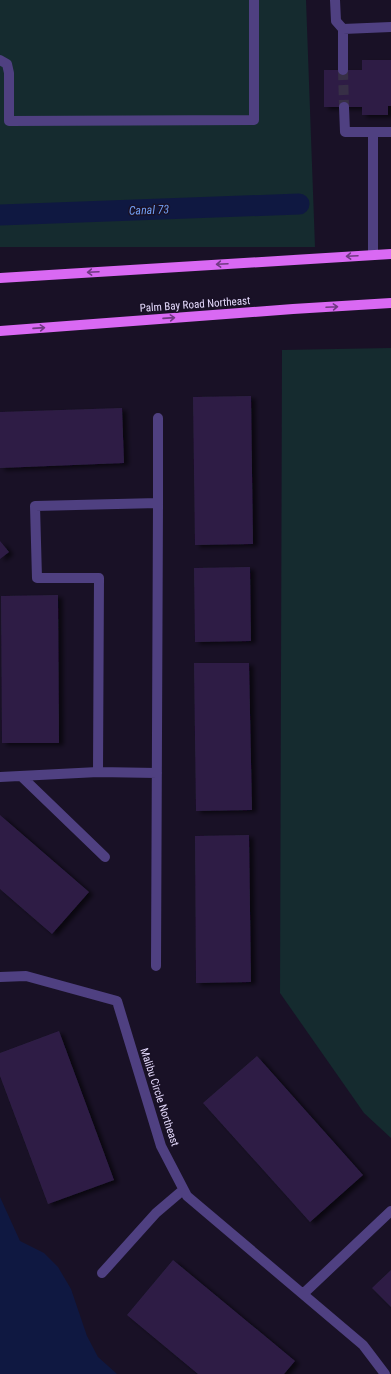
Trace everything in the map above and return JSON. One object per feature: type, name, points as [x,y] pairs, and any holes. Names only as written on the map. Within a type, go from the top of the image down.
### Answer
[{"type":"main road","points":[[0,278],[391,254]]},
{"type":"main road","name":"Palm Bay Road Northeast","points":[[0,331],[391,303]]},
{"type":"street","points":[[0,60],[7,64],[4,88],[9,121],[254,120],[254,0]]},
{"type":"street","points":[[335,0],[336,21],[343,29],[343,70]]},
{"type":"street","points":[[343,29],[391,27]]},
{"type":"street","points":[[344,107],[345,132],[391,132]]},
{"type":"street","points":[[373,132],[373,255]]},
{"type":"street","points":[[156,966],[158,418]]},
{"type":"street","points":[[98,772],[99,578],[37,578],[35,506],[158,503]]},
{"type":"street","points":[[0,777],[98,772],[157,773]]},
{"type":"street","points":[[21,776],[105,857]]},
{"type":"street","name":"Malibu Circle Northeast","points":[[0,977],[26,976],[117,1001],[161,1146],[186,1196],[363,1345],[385,1374]]},
{"type":"street","points":[[102,1273],[156,1213],[184,1190]]},
{"type":"street","points":[[303,1294],[391,1211]]},
{"type":"green space","points":[[0,0],[306,0],[315,247],[0,247]]},
{"type":"green space","points":[[391,348],[391,1138],[364,1113],[280,993],[282,350]]},
{"type":"water","points":[[0,1197],[20,1241],[44,1253],[58,1267],[71,1289],[87,1336],[98,1357],[117,1374],[0,1374]]},
{"type":"building","points":[[362,60],[391,60],[391,106],[388,106],[388,115],[362,115],[362,107],[324,107],[324,70],[362,70]]},
{"type":"building","points":[[251,396],[253,544],[195,545],[193,397]]},
{"type":"building","points":[[122,408],[124,463],[0,468],[0,412]]},
{"type":"building","points":[[0,541],[9,552],[0,559]]},
{"type":"building","points":[[250,567],[251,641],[195,642],[194,568]]},
{"type":"building","points":[[58,595],[59,743],[2,743],[1,596]]},
{"type":"building","points":[[194,663],[249,663],[252,810],[196,811]]},
{"type":"building","points":[[0,815],[89,892],[52,934],[0,889]]},
{"type":"building","points":[[249,835],[251,982],[196,983],[195,836]]},
{"type":"building","points":[[59,1031],[114,1180],[48,1204],[0,1076],[0,1053]]},
{"type":"building","points":[[257,1056],[363,1175],[310,1222],[203,1103]]},
{"type":"building","points":[[173,1260],[295,1361],[284,1374],[198,1374],[127,1315]]},
{"type":"building","points":[[391,1270],[391,1307],[372,1288]]},
{"type":"waterway","name":"Canal 73","points":[[0,215],[299,204]]},
{"type":"tunnel","points":[[343,70],[344,107]]}]
